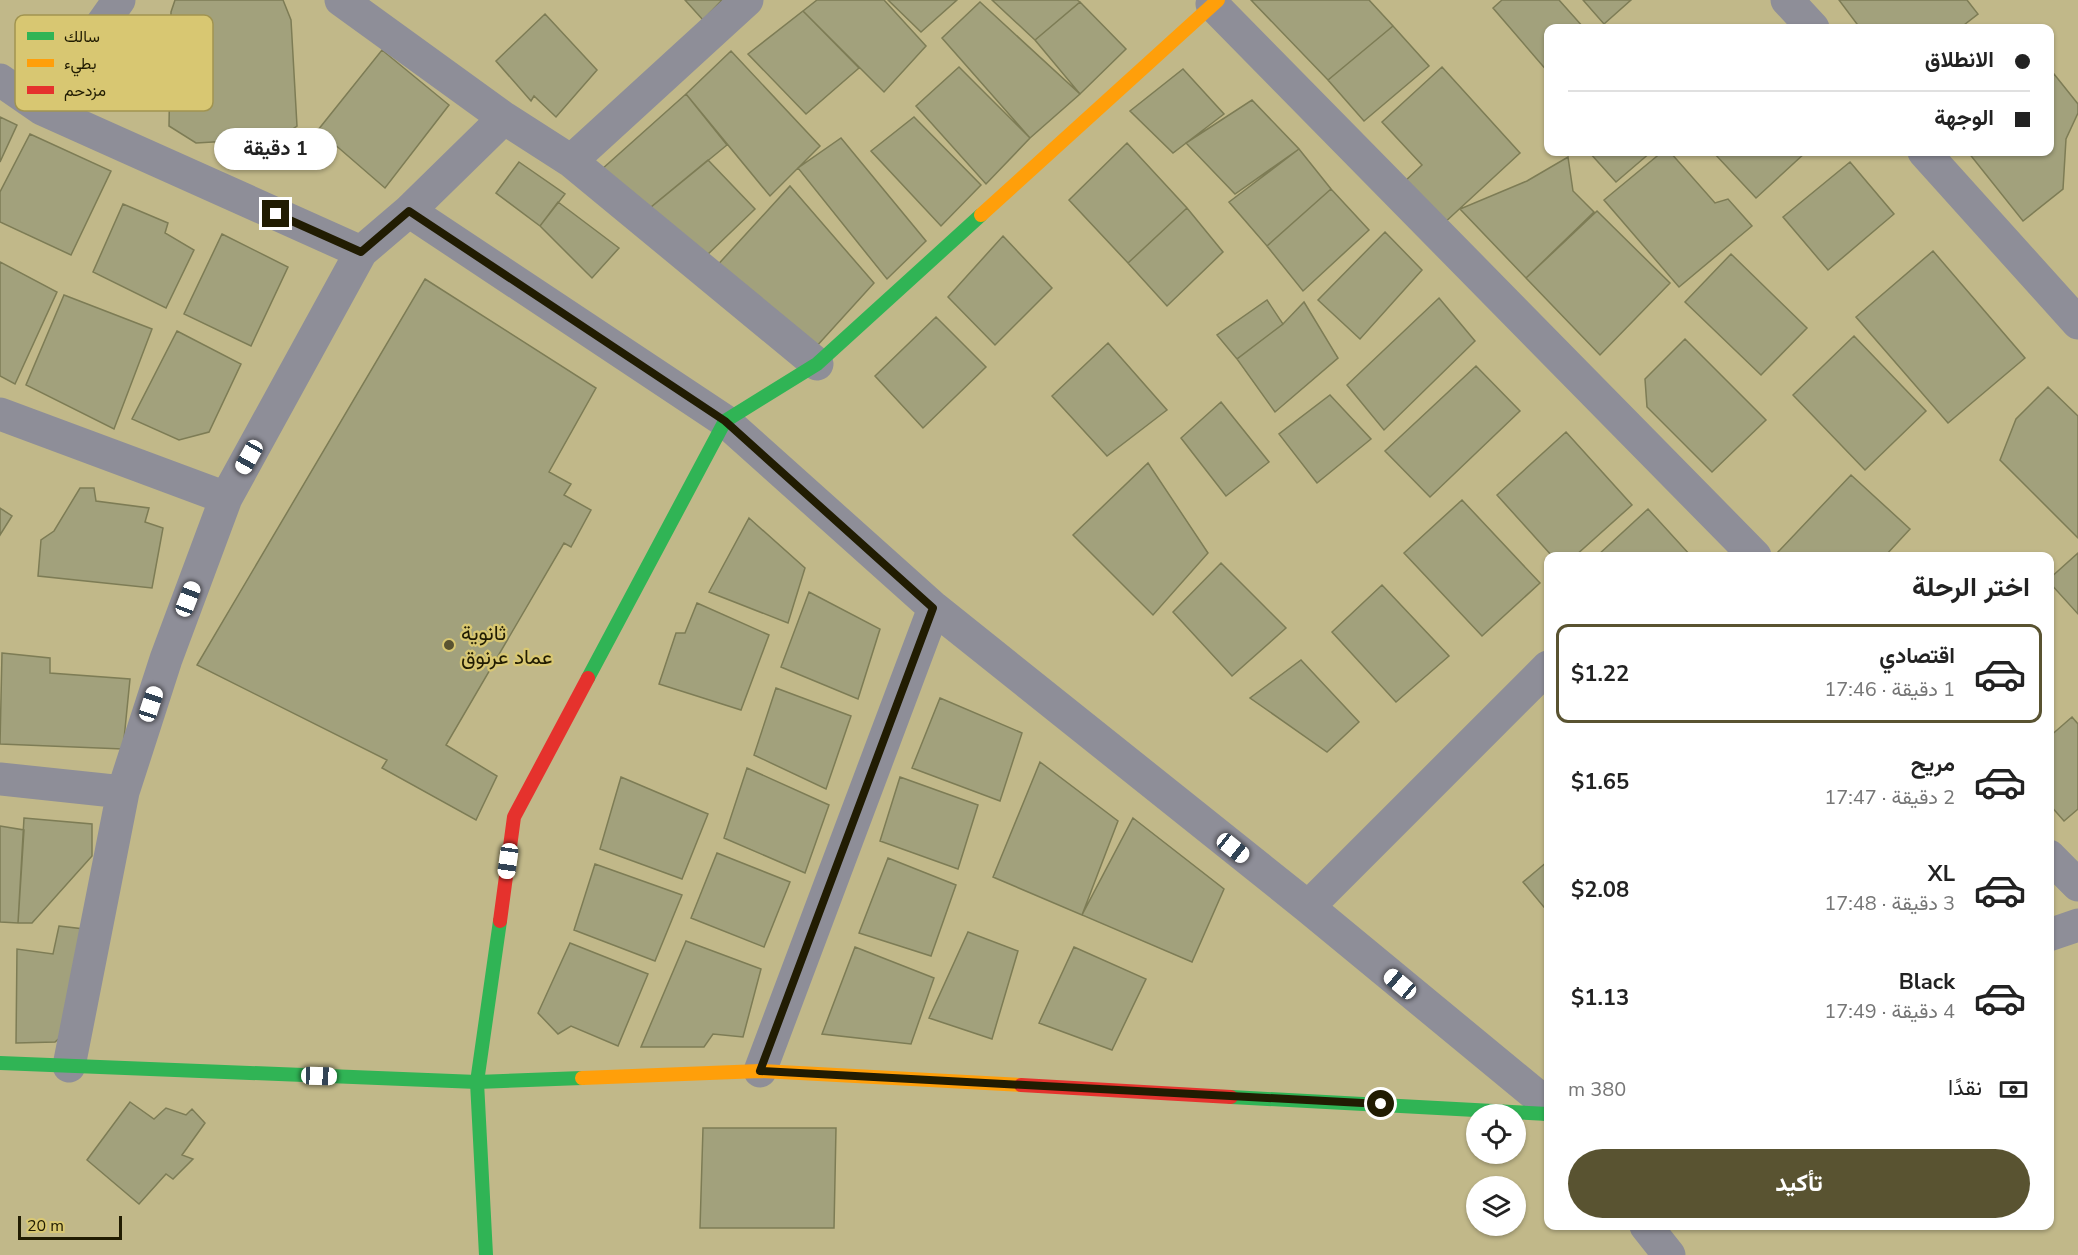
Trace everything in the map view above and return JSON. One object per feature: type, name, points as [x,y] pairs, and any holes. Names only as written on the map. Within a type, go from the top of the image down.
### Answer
[{"type":"street","points":[[108,15],[119,0]]},
{"type":"street","points":[[341,0],[504,118],[571,161],[817,364]]},
{"type":"street","points":[[571,161],[747,0]]},
{"type":"street","points":[[1787,0],[1809,24]]},
{"type":"street","points":[[486,1255],[477,1082],[514,817],[725,421],[817,364],[1215,2],[1751,552]]},
{"type":"street","points":[[0,80],[15,90]]},
{"type":"street","points":[[46,111],[361,252]]},
{"type":"street","points":[[69,1066],[123,792],[166,659],[226,498],[361,252],[409,211],[504,118]]},
{"type":"street","points":[[1927,156],[2078,323]]},
{"type":"street","points":[[409,211],[725,421],[933,608],[1308,908],[1544,1102]]},
{"type":"street","points":[[0,414],[226,498]]},
{"type":"street","points":[[760,1071],[933,608]]},
{"type":"street","points":[[1308,908],[1544,671]]},
{"type":"street","points":[[0,779],[123,792]]},
{"type":"street","points":[[2054,861],[2078,885]]},
{"type":"street","points":[[2054,933],[2078,925]]},
{"type":"street","points":[[0,1063],[477,1082],[760,1071],[1544,1114]]},
{"type":"street","points":[[1649,1230],[1669,1255]]},
{"type":"building","points":[[175,0],[283,0],[291,20],[297,126],[279,138],[196,143],[169,126],[169,111],[213,111],[213,15],[171,15]]},
{"type":"building","points":[[685,0],[722,0],[703,20]]},
{"type":"building","points":[[817,0],[884,0],[926,46],[884,92],[803,11]]},
{"type":"building","points":[[888,0],[957,0],[921,32]]},
{"type":"building","points":[[992,0],[1077,0],[1080,2],[1035,40]]},
{"type":"building","points":[[1251,0],[1369,0],[1393,26],[1328,80]]},
{"type":"building","points":[[1502,0],[1559,0],[1580,24],[1544,24],[1544,67],[1493,8]]},
{"type":"building","points":[[1583,0],[1631,0],[1604,24]]},
{"type":"building","points":[[1839,0],[1967,0],[1978,14],[1965,24],[1857,24]]},
{"type":"building","points":[[980,2],[1080,94],[1030,138],[942,38]]},
{"type":"building","points":[[1080,2],[1126,49],[1080,94],[1035,40]]},
{"type":"building","points":[[803,11],[859,68],[806,114],[748,54]]},
{"type":"building","points":[[545,14],[597,70],[556,117],[534,96],[531,101],[496,61]]},
{"type":"building","points":[[1393,26],[1429,66],[1364,121],[1328,80]]},
{"type":"building","points":[[382,50],[449,105],[385,188],[318,130]]},
{"type":"building","points":[[731,51],[820,146],[770,196],[686,94]]},
{"type":"building","points":[[959,67],[1030,138],[986,184],[916,106]]},
{"type":"building","points":[[1442,67],[1520,153],[1442,225],[1403,183],[1422,165],[1382,122]]},
{"type":"building","points":[[1183,69],[1224,114],[1173,153],[1130,111]]},
{"type":"building","points":[[2054,74],[2078,104],[2078,113],[2066,139],[2063,189],[2023,221],[1971,156],[2054,156]]},
{"type":"building","points":[[686,94],[727,145],[645,212],[601,170]]},
{"type":"building","points":[[1252,100],[1299,149],[1235,194],[1186,143]]},
{"type":"building","points":[[0,117],[17,125],[0,162]]},
{"type":"building","points":[[914,117],[981,185],[941,226],[871,151]]},
{"type":"building","points":[[30,134],[111,171],[71,255],[0,222],[0,192]]},
{"type":"building","points":[[841,138],[926,241],[887,279],[798,168]]},
{"type":"building","points":[[1127,143],[1187,208],[1128,263],[1069,200]]},
{"type":"building","points":[[1299,149],[1331,189],[1267,246],[1229,202]]},
{"type":"building","points":[[1593,156],[1646,156],[1616,182]]},
{"type":"building","points":[[1657,156],[1674,156],[1715,203],[1728,199],[1752,226],[1679,287],[1604,200]]},
{"type":"building","points":[[1717,156],[1802,156],[1756,198]]},
{"type":"building","points":[[1568,157],[1573,191],[1594,212],[1526,278],[1460,209],[1527,181]]},
{"type":"building","points":[[708,160],[755,209],[706,256],[645,212]]},
{"type":"building","points":[[519,162],[565,194],[540,226],[496,193]]},
{"type":"building","points":[[1850,162],[1894,214],[1828,270],[1783,217]]},
{"type":"building","points":[[790,186],[874,283],[815,348],[713,270]]},
{"type":"building","points":[[1331,189],[1369,230],[1303,291],[1267,246]]},
{"type":"building","points":[[558,202],[619,248],[592,278],[540,226]]},
{"type":"building","points":[[123,204],[168,223],[165,233],[194,250],[166,308],[93,272]]},
{"type":"building","points":[[1187,208],[1223,252],[1167,306],[1128,263]]},
{"type":"building","points":[[1597,211],[1670,283],[1600,355],[1526,278]]},
{"type":"building","points":[[1385,232],[1422,270],[1360,339],[1318,300]]},
{"type":"building","points":[[222,234],[288,267],[251,346],[184,314]]},
{"type":"building","points":[[1003,236],[1052,288],[995,345],[948,297]]},
{"type":"building","points":[[1933,251],[2025,358],[1948,423],[1856,317]]},
{"type":"building","points":[[1731,254],[1807,328],[1761,375],[1685,302]]},
{"type":"building","points":[[0,262],[57,292],[15,384],[0,376]]},
{"type":"building","points":[[425,279],[596,388],[549,472],[571,484],[564,495],[591,510],[571,547],[564,543],[446,745],[497,776],[476,820],[382,768],[387,760],[197,665]]},
{"type":"building","points":[[64,295],[152,329],[114,429],[26,385]]},
{"type":"building","points":[[1439,298],[1475,341],[1384,430],[1347,385]]},
{"type":"building","points":[[1267,300],[1283,324],[1237,359],[1217,335]]},
{"type":"building","points":[[1304,302],[1338,358],[1275,412],[1237,359],[1283,324]]},
{"type":"building","points":[[936,317],[986,367],[923,428],[875,376]]},
{"type":"building","points":[[177,331],[241,364],[209,432],[179,440],[132,419]]},
{"type":"building","points":[[1854,336],[1926,411],[1865,470],[1793,395]]},
{"type":"building","points":[[1685,339],[1766,420],[1712,472],[1647,407],[1645,379]]},
{"type":"building","points":[[1108,343],[1167,410],[1107,456],[1052,396]]},
{"type":"building","points":[[1476,366],[1520,411],[1430,497],[1385,451]]},
{"type":"building","points":[[2048,387],[2078,416],[2078,538],[2000,460],[2016,419]]},
{"type":"building","points":[[1330,395],[1371,439],[1317,483],[1279,434]]},
{"type":"building","points":[[1221,402],[1269,462],[1226,496],[1181,438]]},
{"type":"building","points":[[1566,432],[1632,505],[1579,552],[1548,552],[1497,495]]},
{"type":"building","points":[[1148,463],[1208,553],[1153,615],[1073,535]]},
{"type":"building","points":[[1851,475],[1910,529],[1889,552],[1778,552]]},
{"type":"building","points":[[80,488],[94,488],[96,501],[149,508],[145,522],[163,528],[152,588],[38,576],[41,540],[54,531]]},
{"type":"building","points":[[1462,500],[1540,583],[1482,636],[1404,553]]},
{"type":"building","points":[[0,508],[12,516],[0,535]]},
{"type":"building","points":[[1648,509],[1687,552],[1601,552]]},
{"type":"building","points":[[749,518],[805,568],[788,623],[709,592]]},
{"type":"building","points":[[2078,553],[2078,614],[2054,588],[2054,575]]},
{"type":"building","points":[[1221,563],[1286,628],[1232,676],[1173,612]]},
{"type":"building","points":[[1382,585],[1449,656],[1396,702],[1332,632]]},
{"type":"building","points":[[809,592],[880,629],[858,699],[781,667]]},
{"type":"building","points":[[697,603],[769,635],[741,710],[659,684],[676,633],[685,633]]},
{"type":"building","points":[[2,653],[50,658],[50,673],[130,679],[123,749],[0,744]]},
{"type":"building","points":[[1301,660],[1359,722],[1327,752],[1250,698]]},
{"type":"building","points":[[776,688],[851,716],[826,789],[754,755]]},
{"type":"building","points":[[940,698],[1022,733],[1000,801],[912,768]]},
{"type":"building","points":[[2072,717],[2078,724],[2078,809],[2064,821],[2054,810],[2054,733]]},
{"type":"building","points":[[1040,762],[1118,821],[1082,915],[993,877]]},
{"type":"building","points":[[747,768],[829,805],[805,873],[724,838]]},
{"type":"building","points":[[621,777],[708,814],[682,879],[600,849]]},
{"type":"building","points":[[900,777],[978,805],[958,869],[880,841]]},
{"type":"building","points":[[24,818],[92,824],[92,856],[32,923],[18,923]]},
{"type":"building","points":[[1133,818],[1224,889],[1192,962],[1082,915]]},
{"type":"building","points":[[0,826],[24,830],[18,923],[0,922]]},
{"type":"building","points":[[717,853],[790,882],[764,947],[691,918]]},
{"type":"building","points":[[888,858],[956,885],[931,956],[859,933]]},
{"type":"building","points":[[595,864],[682,895],[655,961],[574,930]]},
{"type":"building","points":[[1544,864],[1544,907],[1523,882]]},
{"type":"building","points":[[59,926],[84,929],[63,1035],[55,1042],[16,1043],[17,949],[53,954]]},
{"type":"building","points":[[968,932],[1018,951],[992,1039],[929,1018]]},
{"type":"building","points":[[686,941],[761,969],[743,1037],[713,1034],[704,1047],[641,1047]]},
{"type":"building","points":[[570,943],[648,974],[618,1046],[571,1026],[558,1034],[538,1013]]},
{"type":"building","points":[[855,947],[934,978],[911,1044],[822,1034]]},
{"type":"building","points":[[1074,947],[1146,979],[1112,1050],[1039,1023]]},
{"type":"building","points":[[130,1102],[154,1119],[166,1108],[186,1115],[192,1109],[205,1123],[182,1155],[193,1159],[173,1179],[166,1174],[139,1204],[87,1160]]},
{"type":"building","points":[[703,1128],[836,1128],[834,1228],[700,1228]]},
{"type":"traffic: fast","points":[[588,678],[725,421],[817,364],[981,215]]},
{"type":"traffic: fast","points":[[486,1255],[477,1082],[500,921]]},
{"type":"traffic: fast","points":[[0,1063],[477,1082],[582,1078]]},
{"type":"traffic: fast","points":[[1231,1097],[1544,1114]]},
{"type":"traffic: slow","points":[[981,215],[1218,0]]},
{"type":"traffic: slow","points":[[582,1078],[760,1071],[1021,1085]]},
{"type":"traffic: jam","points":[[500,921],[514,817],[588,678]]},
{"type":"traffic: jam","points":[[1021,1085],[1231,1097]]},
{"type":"place","name":"ثانوية عماد عرنوق","points":[[449,645]]},
{"type":"route","points":[[276,214],[361,252],[409,211],[725,421],[933,608],[760,1071],[1381,1104]]}]
